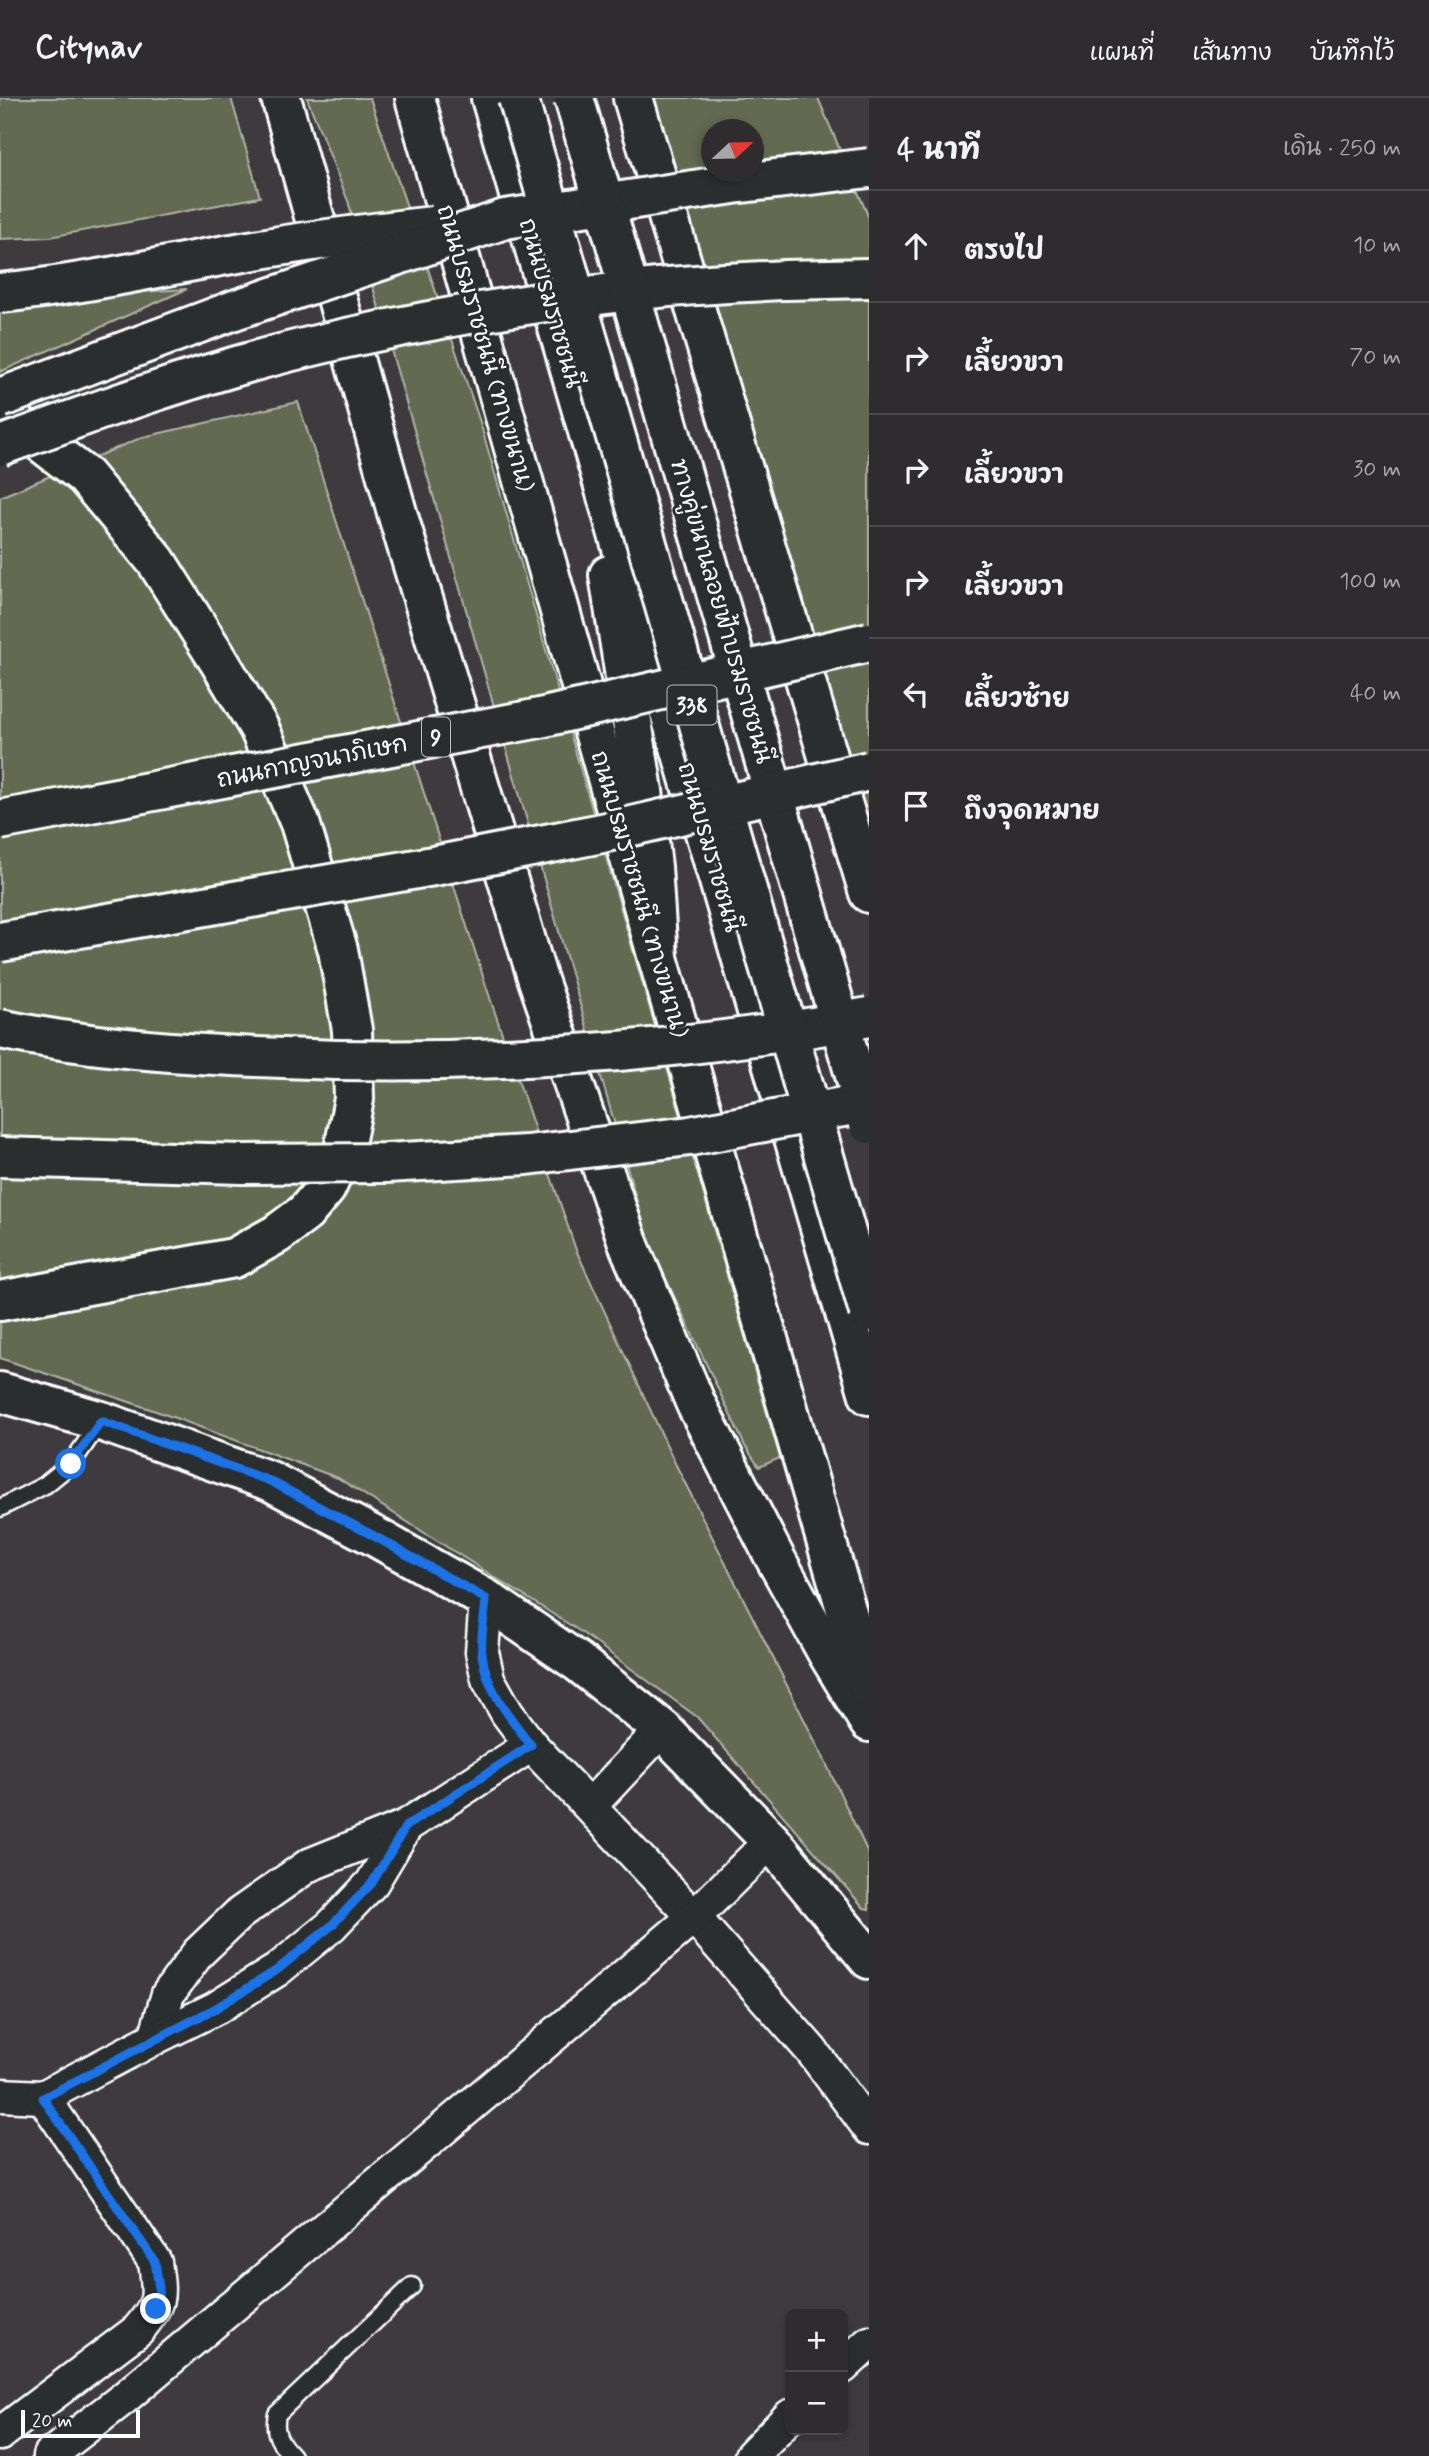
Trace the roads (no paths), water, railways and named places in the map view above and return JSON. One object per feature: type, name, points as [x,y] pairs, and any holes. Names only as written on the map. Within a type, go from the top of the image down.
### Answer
[{"type":"main road","points":[[281,98],[402,529],[529,951],[630,1248],[695,1404],[828,1654],[869,1722]]},
{"type":"main road","name":"ถนนบรมราชชนนี (ทางขนาน)","points":[[415,98],[658,958],[869,1689]]},
{"type":"main road","name":"ถนนบรมราชชนนี","points":[[491,98],[869,1395]]},
{"type":"main road","name":"338","points":[[517,98],[869,1312]]},
{"type":"main road","name":"ทางคู่ขนานลอยฟ้าบรมราชชนนี","points":[[574,98],[869,1124]]},
{"type":"main road","points":[[633,98],[869,894]]},
{"type":"main road","points":[[0,293],[115,277],[242,252],[358,234],[505,219],[733,184],[869,168]]},
{"type":"main road","points":[[0,398],[237,309],[505,219]]},
{"type":"main road","points":[[0,446],[116,404],[292,352],[424,323],[658,288],[785,279],[869,278]]},
{"type":"main road","points":[[0,411],[85,476],[147,551],[259,728],[300,823],[338,950],[352,1030],[354,1099],[344,1149],[326,1188],[305,1213],[278,1234],[233,1258],[0,1301]]},
{"type":"main road","points":[[589,435],[643,791],[652,867],[658,958]]},
{"type":"main road","name":"ถนนกาญจนาภิเษก","points":[[0,820],[540,719],[869,642]]},
{"type":"main road","points":[[0,942],[452,863],[602,833],[869,771]]},
{"type":"main road","points":[[0,1029],[52,1040],[164,1053],[327,1060],[472,1058],[637,1049],[816,1027],[869,1017]]},
{"type":"main road","points":[[0,1157],[256,1164],[386,1163],[527,1155],[691,1136],[869,1102]]},
{"type":"main road","points":[[0,1392],[101,1421],[270,1481],[486,1599],[578,1662],[662,1729],[771,1841],[869,1959]]},
{"type":"street","points":[[486,1599],[482,1652],[488,1679],[507,1713],[531,1745],[694,1917],[811,2050],[869,2128]]},
{"type":"street","points":[[590,1806],[662,1729]]},
{"type":"street","points":[[155,2038],[168,1994],[198,1953],[239,1914],[309,1865],[406,1826],[531,1745]]},
{"type":"street","points":[[0,2095],[43,2098],[216,2008],[277,1970],[331,1926],[372,1883],[406,1826]]},
{"type":"street","points":[[49,2456],[134,2389],[694,1917],[771,1841]]},
{"type":"street","points":[[0,2434],[138,2330],[156,2309],[159,2288],[155,2262],[43,2098]]},
{"type":"street","points":[[848,2362],[869,2343]]},
{"type":"street","points":[[751,2456],[785,2421]]},
{"type":"lane","points":[[0,1508],[45,1485],[71,1464],[101,1421]]},
{"type":"lane","points":[[292,2456],[277,2438],[274,2427],[277,2414],[412,2286]]}]
